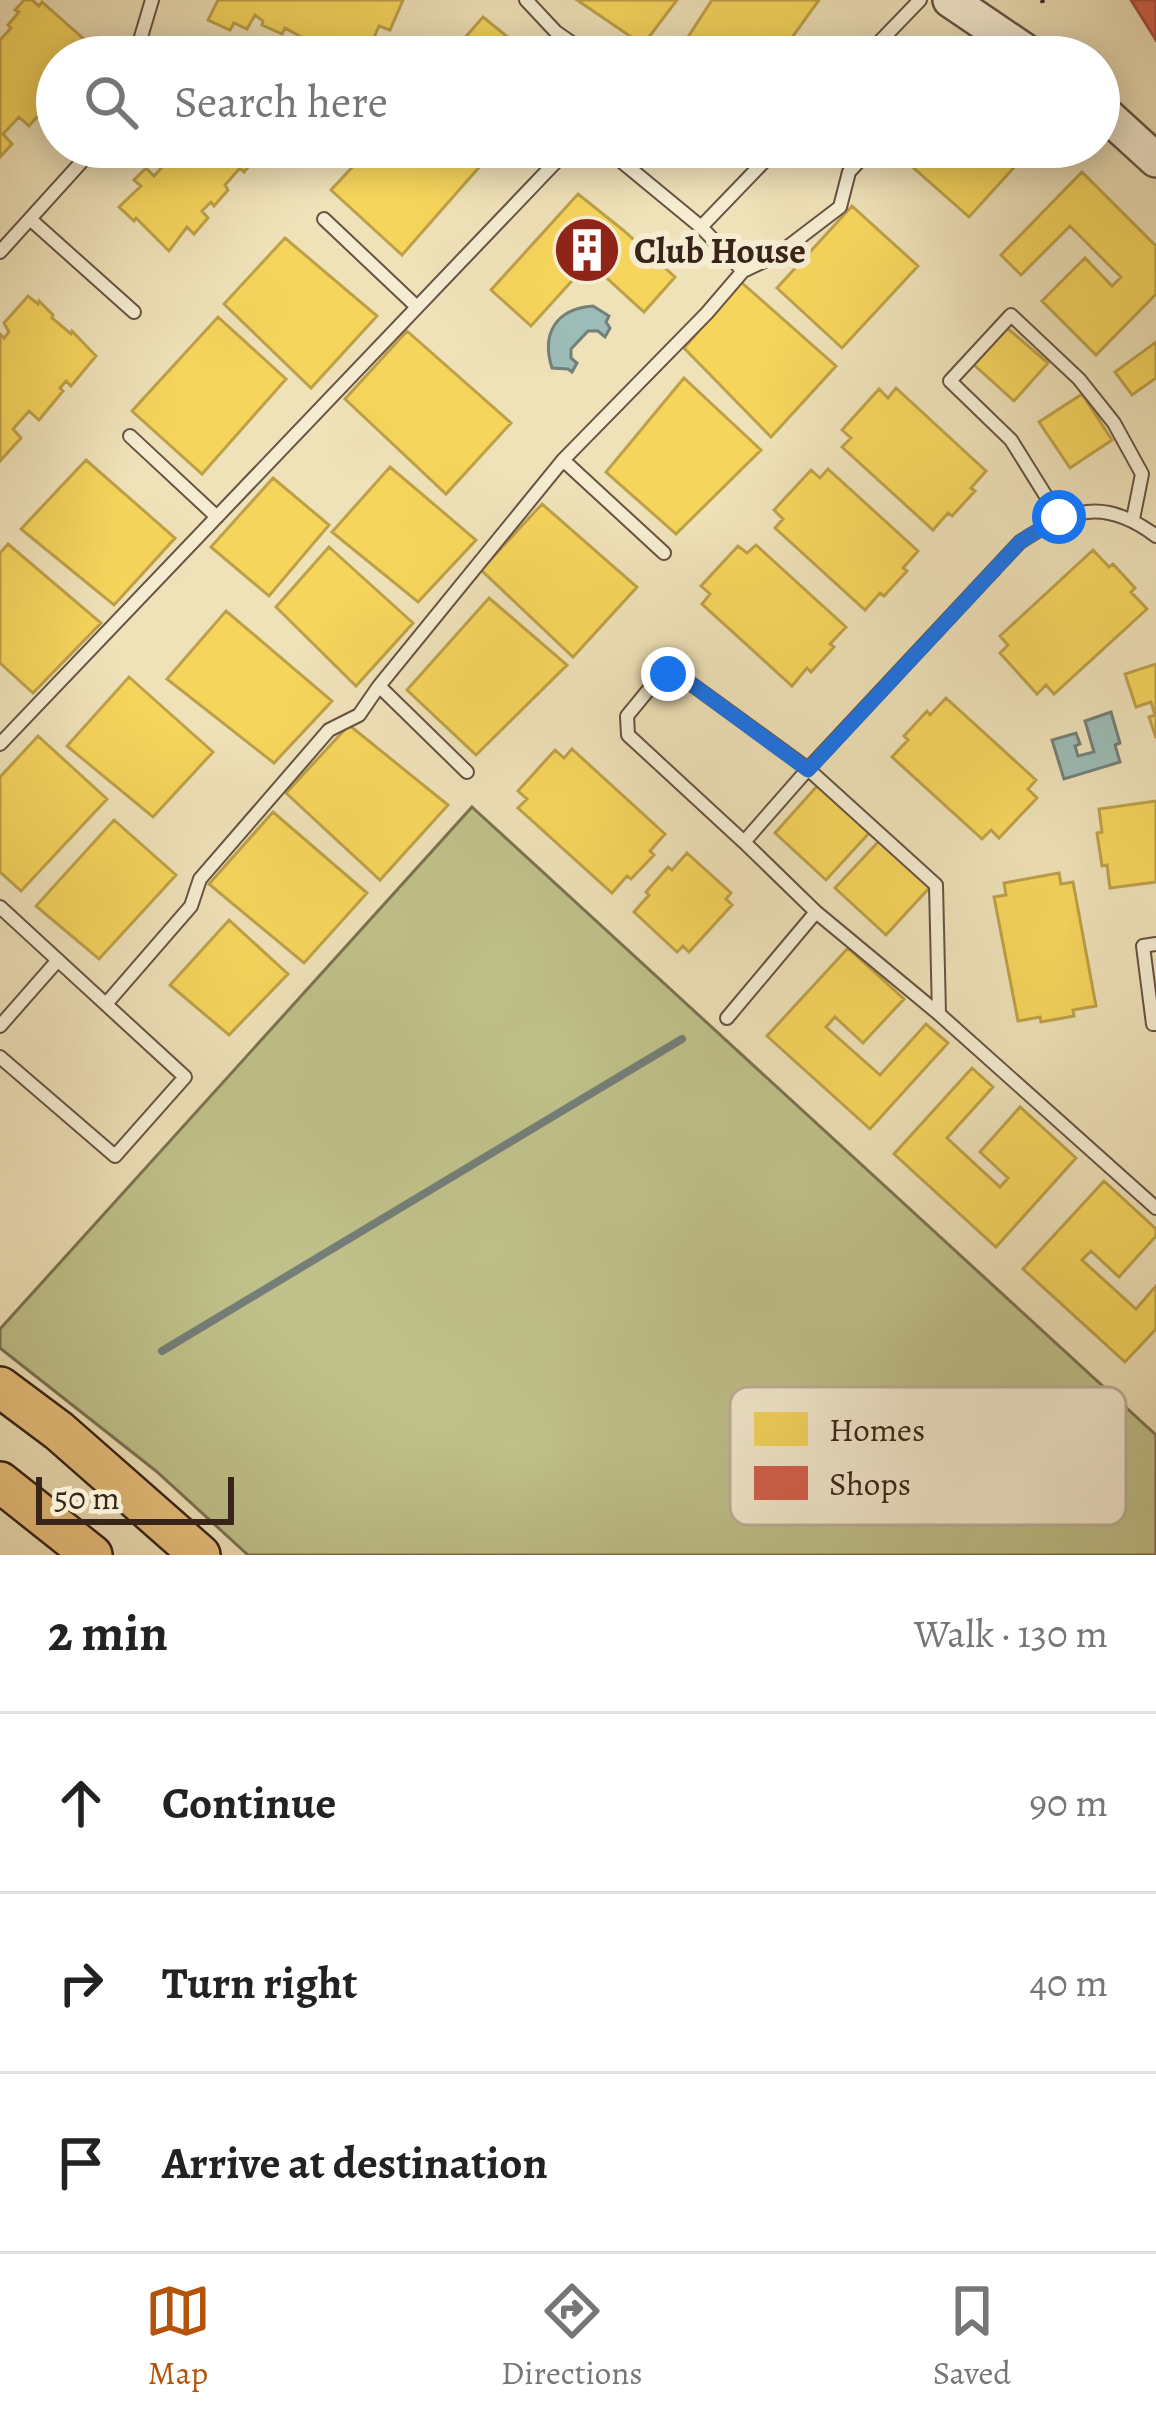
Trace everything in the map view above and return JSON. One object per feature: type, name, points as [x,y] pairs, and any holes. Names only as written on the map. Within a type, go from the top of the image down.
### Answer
[{"type":"main road","points":[[0,1387],[58,1431],[200,1555]]},
{"type":"main road","points":[[4,1487],[92,1555]]},
{"type":"street","points":[[950,0],[1003,36]]},
{"type":"street","points":[[1120,127],[1156,160]]},
{"type":"lane","points":[[141,36],[152,0]]},
{"type":"lane","points":[[526,0],[562,36]]},
{"type":"lane","points":[[885,36],[920,0]]},
{"type":"lane","points":[[0,252],[76,168]]},
{"type":"lane","points":[[0,744],[550,168]]},
{"type":"lane","points":[[629,168],[701,227],[743,271]]},
{"type":"lane","points":[[701,227],[758,168]]},
{"type":"lane","points":[[106,1004],[191,906],[200,879],[329,730],[358,715],[563,460],[743,271],[777,255],[840,207],[853,168]]},
{"type":"lane","points":[[31,219],[134,312]]},
{"type":"lane","points":[[324,219],[417,307]]},
{"type":"lane","points":[[1059,517],[1011,440],[950,381],[1011,315],[1079,379],[1114,423],[1142,475],[1133,519]]},
{"type":"lane","points":[[130,436],[217,517]]},
{"type":"lane","points":[[563,460],[664,554]]},
{"type":"lane","points":[[744,842],[1020,542],[1059,517],[1096,511],[1133,519],[1156,536]]},
{"type":"lane","points":[[939,1014],[936,885],[808,770],[679,675],[658,677],[627,716],[628,735],[816,912],[939,1014],[1156,1208]]},
{"type":"lane","points":[[379,686],[467,772]]},
{"type":"lane","points":[[0,907],[185,1077],[115,1156],[0,1057]]},
{"type":"lane","points":[[727,1018],[816,912]]},
{"type":"lane","points":[[1156,944],[1143,946],[1156,1024]]},
{"type":"lane","points":[[0,1026],[58,960]]},
{"type":"green space","points":[[472,807],[1104,1387],[730,1387],[730,1525],[1126,1525],[1126,1407],[1156,1435],[1156,1555],[248,1555],[156,1471],[0,1348],[0,1329]]},
{"type":"water","points":[[593,306],[609,316],[605,337],[588,331],[571,349],[577,363],[572,372],[552,368],[549,344],[554,325],[569,312]]},
{"type":"water","points":[[1111,712],[1120,762],[1064,779],[1052,740],[1076,733],[1078,756],[1094,752],[1085,721]]},
{"type":"building: Homes","points":[[24,0],[39,6],[42,2],[80,36],[36,36],[36,118],[29,126],[19,117],[3,134],[12,144],[0,157],[0,40],[19,12],[15,10]]},
{"type":"building: Homes","points":[[218,0],[403,0],[390,30],[379,26],[375,36],[300,36],[285,28],[282,34],[262,25],[255,15],[247,29],[234,23],[230,30],[208,20]]},
{"type":"building: Homes","points":[[577,0],[677,0],[650,36],[630,36]]},
{"type":"building: Homes","points":[[712,0],[819,0],[793,36],[689,36]]},
{"type":"building: Homes","points":[[483,17],[506,36],[466,36]]},
{"type":"building: Homes","points":[[146,168],[154,176],[161,168],[240,168],[214,206],[211,202],[202,211],[208,218],[194,234],[187,227],[169,251],[119,207],[141,186],[134,180]]},
{"type":"building: Homes","points":[[351,168],[478,168],[402,255],[331,190]]},
{"type":"building: Homes","points":[[914,168],[1014,168],[969,217]]},
{"type":"building: Homes","points":[[1082,172],[1156,246],[1156,294],[1096,355],[1042,301],[1085,258],[1112,286],[1121,277],[1070,226],[1021,275],[1001,255]]},
{"type":"building: Homes","name":"Club House","points":[[578,194],[675,277],[644,312],[599,271],[580,272],[531,326],[491,290]]},
{"type":"building: Homes","points":[[852,206],[918,266],[842,348],[777,288]]},
{"type":"building: Homes","points":[[285,238],[377,316],[311,388],[224,304]]},
{"type":"building: Homes","points":[[741,282],[836,366],[771,437],[684,348]]},
{"type":"building: Homes","points":[[28,296],[96,356],[71,386],[66,381],[39,420],[29,411],[13,429],[21,438],[0,461],[0,334],[4,338],[9,332],[4,323]]},
{"type":"building: Homes","points":[[218,317],[286,379],[202,474],[132,411]]},
{"type":"building: Homes","points":[[1006,327],[1048,363],[1014,401],[973,364]]},
{"type":"building: Homes","points":[[407,331],[511,423],[446,494],[345,399]]},
{"type":"building: Homes","points":[[1156,342],[1156,378],[1132,395],[1115,372]]},
{"type":"building: Homes","points":[[684,378],[761,450],[676,534],[606,472]]},
{"type":"building: Homes","points":[[896,388],[986,471],[971,488],[975,491],[933,530],[842,447],[851,438],[842,430],[879,389],[888,398]]},
{"type":"building: Homes","points":[[1082,394],[1112,440],[1070,468],[1039,422]]},
{"type":"building: Homes","points":[[86,460],[175,538],[114,605],[21,529]]},
{"type":"building: Homes","points":[[390,467],[476,540],[418,602],[332,532]]},
{"type":"building: Homes","points":[[828,469],[918,551],[903,568],[907,571],[865,610],[775,528],[783,519],[774,510],[811,470],[820,478]]},
{"type":"building: Homes","points":[[273,478],[329,525],[269,596],[211,547]]},
{"type":"building: Homes","points":[[542,504],[637,587],[573,657],[481,570]]},
{"type":"building: Homes","points":[[8,544],[101,623],[33,693],[0,663],[0,553]]},
{"type":"building: Homes","points":[[756,545],[846,627],[830,644],[834,647],[792,686],[702,604],[710,594],[701,586],[738,546],[747,553]]},
{"type":"building: Homes","points":[[329,547],[413,623],[356,686],[276,607]]},
{"type":"building: Homes","points":[[1093,550],[1135,588],[1131,592],[1147,609],[1054,694],[1046,685],[1037,694],[1000,653],[1008,645],[1000,636]]},
{"type":"building: Homes","points":[[489,598],[567,665],[476,755],[407,690]]},
{"type":"building: Homes","points":[[226,611],[332,701],[274,763],[167,679]]},
{"type":"building: Homes","points":[[1156,664],[1156,738],[1149,717],[1155,715],[1151,702],[1136,707],[1125,674]]},
{"type":"building: Homes","points":[[129,677],[213,752],[153,817],[67,746]]},
{"type":"building: Homes","points":[[946,698],[1036,780],[1028,789],[1037,798],[999,838],[991,830],[982,839],[892,757],[908,740],[904,736]]},
{"type":"building: Homes","points":[[349,725],[448,805],[380,880],[286,793]]},
{"type":"building: Homes","points":[[38,736],[107,799],[21,891],[0,872],[0,777]]},
{"type":"building: Homes","points":[[572,749],[665,834],[650,851],[654,855],[612,893],[518,808],[527,799],[518,791],[555,750],[564,758]]},
{"type":"building: Homes","points":[[818,785],[870,832],[826,880],[775,833]]},
{"type":"building: Homes","points":[[1156,801],[1156,882],[1110,888],[1097,833],[1102,832],[1099,809]]},
{"type":"building: Homes","points":[[273,812],[367,893],[304,963],[209,884]]},
{"type":"building: Homes","points":[[114,820],[176,875],[99,959],[36,906]]},
{"type":"building: Homes","points":[[879,841],[930,887],[886,935],[835,888]]},
{"type":"building: Homes","points":[[687,853],[731,893],[726,899],[732,905],[689,952],[683,946],[677,952],[634,912],[668,867],[672,870]]},
{"type":"building: Homes","points":[[1059,873],[1061,884],[1073,882],[1096,1006],[1073,1010],[1074,1016],[1018,1021],[994,897],[1006,895],[1004,883]]},
{"type":"building: Homes","points":[[229,920],[288,974],[229,1035],[170,985]]},
{"type":"building: Homes","points":[[848,948],[904,999],[863,1043],[835,1017],[826,1027],[880,1075],[926,1024],[948,1043],[870,1129],[767,1036]]},
{"type":"building: Homes","points":[[972,1068],[993,1087],[947,1138],[1000,1187],[1008,1178],[980,1152],[1020,1107],[1076,1158],[996,1247],[894,1154]]},
{"type":"building: Homes","points":[[1104,1181],[1156,1229],[1156,1236],[1119,1277],[1091,1251],[1082,1260],[1136,1309],[1156,1286],[1156,1329],[1125,1362],[1023,1269]]},
{"type":"building: Shops","points":[[1131,0],[1156,0],[1156,40]]},
{"type":"waterway","points":[[162,1351],[682,1039]]},
{"type":"place","name":"Club House","points":[[587,250]]},
{"type":"route","points":[[668,674],[679,675],[808,770],[1020,542],[1059,517]]}]
